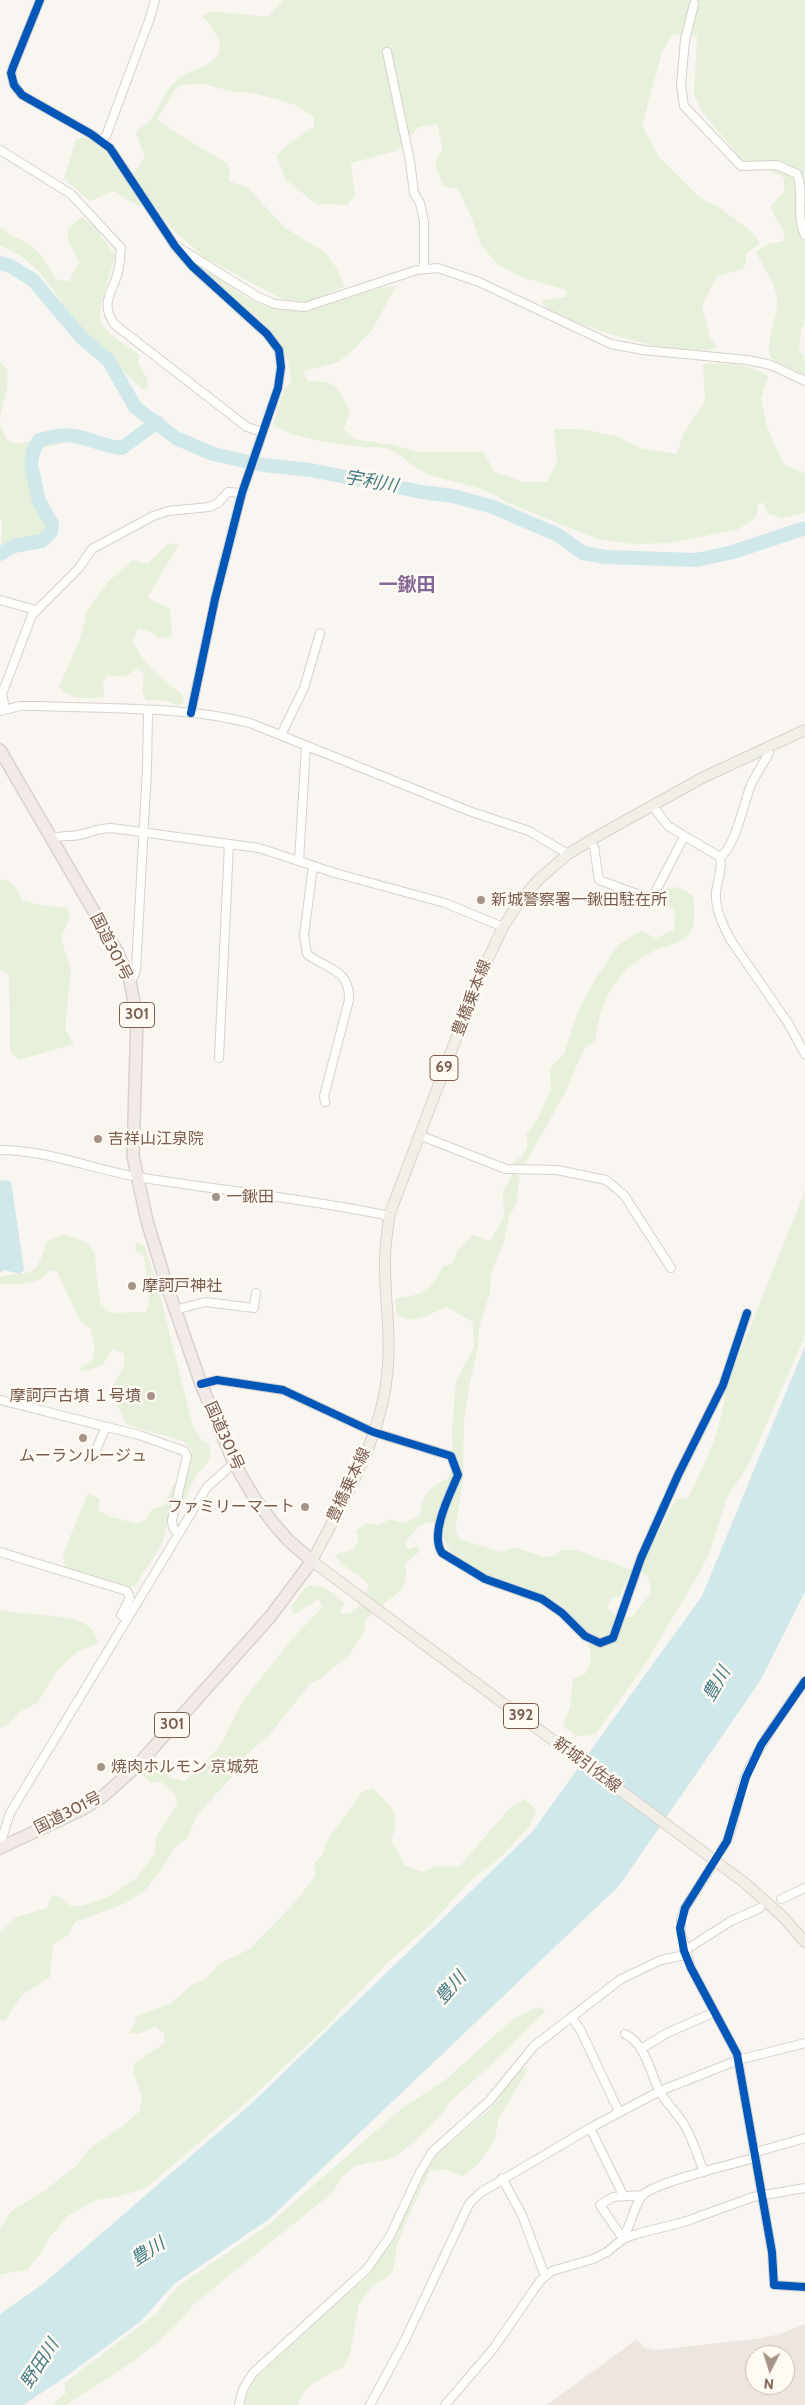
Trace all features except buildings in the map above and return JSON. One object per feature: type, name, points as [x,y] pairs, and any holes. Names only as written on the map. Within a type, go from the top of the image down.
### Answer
[{"type":"highway","name":"国道301号","points":[[0,750],[117,951],[130,981],[138,1018],[133,1156],[136,1176],[147,1221],[200,1384],[234,1463],[254,1499],[289,1541],[312,1561],[270,1617],[136,1767],[102,1797],[81,1810],[0,1846]]},
{"type":"main road","name":"豊橋乗本線","points":[[312,1561],[349,1491],[373,1432],[387,1377],[390,1346],[385,1258],[389,1216],[479,978],[503,927],[539,879],[568,854],[652,804],[766,747],[805,730]]},
{"type":"main road","name":"新城引佐線","points":[[312,1561],[745,1883],[783,1917],[805,1942]]},
{"type":"street","points":[[40,0],[11,73],[14,85],[22,95],[37,105],[101,140],[110,148],[175,246],[192,266],[267,334],[279,350],[281,367],[278,388],[242,493],[215,599],[191,713]]},
{"type":"street","points":[[101,140],[106,136],[121,98],[155,0]]},
{"type":"street","points":[[694,4],[686,40],[682,85],[684,106],[741,166],[777,165],[797,174],[801,181],[803,195],[799,218],[805,235]]},
{"type":"street","points":[[387,52],[410,161],[414,193],[420,203],[424,221],[424,268]]},
{"type":"street","points":[[0,150],[71,194],[121,248],[118,274],[108,299],[107,313],[114,324],[248,427],[261,434]]},
{"type":"street","points":[[175,246],[185,250],[258,297],[275,304],[305,307],[424,268],[438,268],[456,273],[611,344],[657,351],[747,360],[771,365],[805,381]]},
{"type":"street","points":[[242,493],[228,492],[218,502],[209,507],[168,511],[102,542],[92,549],[79,568],[36,610],[2,694],[2,710],[20,706],[39,706],[191,713],[222,716],[250,723],[469,811],[529,831],[568,854]]},
{"type":"street","points":[[0,600],[36,610]]},
{"type":"street","points":[[281,735],[304,688],[315,656],[320,632]]},
{"type":"street","points":[[130,981],[136,969],[142,832],[147,769],[148,711]]},
{"type":"street","points":[[300,861],[306,746]]},
{"type":"street","points":[[720,857],[731,842],[751,785],[768,754],[766,747]]},
{"type":"street","points":[[652,804],[668,826],[684,838],[712,851],[720,857],[721,864],[716,895],[723,924],[730,939],[788,1023],[805,1054]]},
{"type":"street","points":[[51,839],[57,836],[78,835],[101,828],[259,848],[313,866],[445,902],[503,927]]},
{"type":"street","points":[[590,840],[594,847],[599,880],[645,897],[653,896],[684,838]]},
{"type":"street","points":[[220,1058],[229,844]]},
{"type":"street","points":[[313,866],[304,935],[307,954],[342,975],[348,982],[350,991],[324,1096],[325,1102]]},
{"type":"street","points":[[419,1135],[506,1169],[557,1170],[606,1180],[624,1196],[671,1268]]},
{"type":"street","points":[[0,1150],[41,1154],[136,1176],[389,1216]]},
{"type":"street","points":[[175,1310],[205,1302],[254,1308],[256,1293]]},
{"type":"street","points":[[200,1384],[217,1380],[284,1390],[373,1432],[451,1456],[458,1475],[444,1508],[438,1536],[438,1546],[442,1553],[485,1579],[542,1598],[562,1613],[584,1636],[600,1643],[613,1638],[641,1558],[678,1475],[723,1386],[747,1313]]},
{"type":"street","points":[[0,1400],[106,1427],[177,1447],[184,1451],[187,1456],[172,1520],[173,1528],[179,1534]]},
{"type":"street","points":[[92,1459],[106,1427]]},
{"type":"street","points":[[0,1846],[10,1813],[207,1487],[218,1475],[234,1463]]},
{"type":"street","points":[[0,1552],[127,1591],[130,1598],[121,1615],[127,1620]]},
{"type":"street","points":[[721,1851],[732,1829],[746,1777],[761,1745],[805,1681]]},
{"type":"street","points":[[6,1826],[10,1834],[19,1838]]},
{"type":"street","points":[[710,1869],[685,1908],[681,1920],[685,1953],[731,2040],[738,2060],[753,2155],[772,2252],[774,2285],[805,2287]]},
{"type":"street","points":[[781,1899],[805,1888]]},
{"type":"street","points":[[239,2405],[243,2389],[253,2373],[367,2269],[379,2254],[432,2152],[489,2101],[534,2046],[621,1978],[661,1960],[685,1953],[731,1921],[760,1908]]},
{"type":"street","points":[[641,2049],[667,2033],[715,2012]]},
{"type":"street","points":[[572,2017],[581,2031],[619,2112]]},
{"type":"street","points":[[625,2034],[641,2049],[660,2091],[686,2128],[704,2172]]},
{"type":"street","points":[[370,2405],[412,2326],[469,2204],[480,2193],[502,2178],[590,2128],[660,2091],[738,2060],[805,2043]]},
{"type":"street","points":[[590,2128],[623,2195]]},
{"type":"street","points":[[622,2238],[600,2205],[613,2197],[643,2195],[660,2186],[805,2138]]},
{"type":"street","points":[[502,2178],[525,2221],[546,2276]]},
{"type":"street","points":[[622,2238],[684,2222],[762,2195],[805,2188]]},
{"type":"street","points":[[445,2405],[492,2350],[540,2281],[552,2271],[594,2259],[607,2252],[622,2238],[631,2223],[643,2195]]},
{"type":"shaded area","points":[[805,2324],[805,2405],[547,2405],[637,2339],[645,2348],[656,2350],[763,2338],[783,2333]]},
{"type":"green space","points":[[283,0],[805,0],[805,320],[801,331],[799,348],[805,360],[805,375],[771,359],[769,344],[776,315],[777,298],[772,282],[756,252],[768,244],[783,241],[785,234],[770,207],[784,191],[784,178],[768,169],[743,170],[732,147],[703,113],[694,95],[697,36],[673,34],[662,52],[642,126],[659,157],[699,197],[720,208],[752,232],[760,243],[747,253],[744,269],[717,276],[702,306],[710,337],[717,348],[700,350],[679,349],[627,339],[577,322],[556,313],[542,304],[543,300],[566,297],[566,290],[524,278],[497,264],[481,245],[471,216],[458,189],[443,186],[435,162],[442,150],[438,124],[419,127],[396,151],[351,163],[355,195],[347,205],[316,204],[285,179],[277,156],[285,147],[314,126],[314,117],[293,104],[253,93],[235,92],[202,84],[181,85],[173,92],[157,120],[227,163],[230,173],[229,181],[248,188],[285,228],[325,252],[338,270],[344,287],[306,302],[282,299],[205,258],[172,229],[148,197],[139,207],[114,191],[90,201],[64,179],[76,139],[88,137],[102,148],[124,176],[135,172],[145,157],[136,133],[154,116],[173,83],[182,76],[208,64],[217,56],[220,50],[220,44],[215,32],[202,16],[212,11],[268,17]]},
{"type":"green space","points":[[82,217],[96,228],[115,256],[101,305],[100,321],[110,334],[140,356],[138,362],[148,380],[148,388],[144,390],[79,325],[36,269],[14,252],[0,246],[0,227],[37,251],[58,280],[70,281],[74,270],[80,263],[68,241],[68,228]]},
{"type":"green space","points":[[206,270],[251,300],[270,307],[288,310],[324,305],[377,289],[396,286],[372,330],[338,362],[303,371],[308,381],[326,382],[336,388],[343,397],[350,412],[344,429],[354,439],[392,445],[419,452],[483,452],[495,472],[523,482],[547,482],[557,461],[554,429],[580,429],[617,436],[639,448],[677,454],[683,434],[705,401],[703,364],[728,364],[753,368],[768,376],[761,399],[767,427],[784,465],[805,473],[805,513],[783,518],[768,514],[763,502],[758,505],[756,517],[739,529],[670,543],[632,544],[598,539],[506,502],[487,491],[427,474],[391,450],[328,442],[283,430],[273,425],[284,389],[291,383],[290,368],[286,355],[262,322],[216,284]]},
{"type":"green space","points":[[0,361],[8,371],[7,389],[0,417]]},
{"type":"green space","points":[[0,421],[3,432],[12,443],[26,442],[51,432],[67,440],[42,448],[34,453],[33,478],[47,529],[31,541],[13,545],[0,552],[2,525],[0,518]]},
{"type":"green space","points":[[168,543],[179,545],[147,597],[170,609],[172,636],[159,639],[151,632],[138,628],[133,641],[148,665],[183,695],[184,703],[177,706],[168,701],[146,700],[142,691],[144,675],[138,668],[125,677],[107,676],[103,682],[104,697],[79,698],[63,691],[59,687],[81,637],[87,610],[108,582],[133,560],[147,564]]},
{"type":"green space","points":[[4,879],[14,885],[22,900],[40,905],[67,908],[70,918],[61,938],[71,970],[65,1029],[74,1044],[19,1060],[10,1051],[9,975],[0,969],[0,880]]},
{"type":"green space","points":[[679,887],[693,896],[694,925],[692,930],[683,940],[642,957],[621,976],[606,999],[597,1026],[595,1041],[585,1047],[565,1093],[525,1164],[513,1166],[513,1162],[526,1151],[526,1135],[537,1120],[551,1090],[550,1068],[564,1054],[577,1013],[593,983],[618,945],[641,931],[656,938],[674,930],[675,911],[664,900],[666,889]]},
{"type":"green space","points":[[513,1173],[520,1177],[516,1204],[509,1217],[504,1241],[491,1273],[490,1292],[479,1328],[478,1347],[469,1387],[464,1421],[463,1479],[455,1531],[461,1540],[501,1552],[516,1548],[545,1557],[554,1556],[562,1550],[576,1550],[632,1570],[619,1597],[611,1598],[607,1608],[614,1615],[632,1617],[651,1593],[649,1579],[641,1572],[643,1562],[676,1499],[688,1498],[706,1459],[721,1417],[725,1390],[805,1191],[805,1336],[748,1466],[728,1495],[710,1551],[701,1570],[646,1663],[595,1735],[576,1736],[563,1726],[570,1707],[573,1679],[586,1673],[590,1662],[589,1646],[585,1636],[570,1617],[552,1601],[535,1591],[473,1568],[453,1553],[433,1522],[420,1525],[405,1542],[407,1549],[418,1546],[420,1551],[405,1564],[407,1572],[403,1588],[366,1619],[364,1632],[349,1655],[321,1678],[310,1684],[269,1735],[245,1756],[232,1777],[197,1815],[188,1837],[174,1848],[159,1873],[145,1890],[124,1904],[75,1922],[68,1935],[53,1945],[50,1977],[22,1995],[5,2021],[0,2020],[0,1933],[16,1917],[47,1908],[52,1895],[60,1897],[71,1906],[82,1906],[110,1896],[136,1878],[155,1854],[156,1837],[177,1805],[175,1794],[161,1782],[150,1783],[143,1775],[157,1760],[162,1760],[169,1777],[185,1781],[202,1766],[221,1744],[242,1702],[291,1640],[323,1607],[318,1599],[294,1615],[291,1608],[304,1589],[311,1585],[326,1588],[344,1603],[340,1613],[351,1612],[359,1606],[369,1586],[361,1577],[343,1565],[335,1555],[354,1549],[359,1540],[356,1531],[367,1523],[380,1525],[389,1519],[404,1523],[420,1515],[428,1492],[437,1484],[448,1479],[453,1468],[452,1429],[456,1382],[474,1347],[473,1322],[446,1307],[422,1318],[403,1318],[397,1315],[395,1299],[425,1291],[434,1282],[443,1266],[452,1264],[458,1250],[473,1235],[490,1241],[504,1217],[503,1192]]},
{"type":"green space","points":[[64,1234],[86,1242],[95,1254],[101,1304],[110,1313],[146,1312],[149,1303],[144,1256],[135,1250],[136,1242],[144,1246],[156,1279],[193,1426],[201,1439],[209,1445],[211,1457],[193,1481],[184,1501],[170,1513],[162,1544],[135,1586],[128,1587],[65,1567],[63,1554],[88,1493],[100,1499],[98,1510],[111,1517],[138,1524],[146,1519],[152,1509],[164,1506],[173,1484],[177,1485],[186,1481],[192,1450],[183,1441],[128,1425],[111,1390],[124,1366],[124,1354],[113,1349],[102,1366],[80,1372],[80,1369],[92,1360],[95,1348],[91,1329],[81,1322],[56,1270],[49,1271],[45,1276],[34,1282],[0,1284],[0,1276],[28,1273],[36,1267],[47,1241]]},
{"type":"green space","points":[[0,1610],[59,1617],[81,1622],[92,1630],[98,1643],[77,1652],[58,1670],[37,1703],[20,1712],[4,1727],[0,1728]]},
{"type":"green space","points":[[373,1788],[393,1811],[396,1823],[391,1840],[405,1866],[423,1872],[435,1866],[459,1867],[509,1809],[525,1799],[536,1810],[529,1827],[503,1855],[468,1883],[430,1925],[388,1962],[321,2032],[248,2101],[147,2187],[121,2196],[96,2200],[69,2215],[49,2238],[41,2253],[27,2270],[1,2274],[0,2277],[0,2229],[11,2211],[44,2191],[75,2167],[90,2148],[123,2126],[140,2111],[142,2097],[133,2072],[135,2063],[165,2043],[164,2033],[155,2026],[139,2034],[128,2033],[135,2024],[136,2016],[170,2004],[193,1984],[204,1980],[219,1964],[250,1949],[297,1900],[316,1875],[314,1864],[323,1853],[327,1841],[362,1792]]},
{"type":"green space","points":[[537,2007],[546,2010],[507,2050],[448,2104],[431,2125],[406,2148],[392,2158],[358,2165],[348,2171],[332,2193],[194,2304],[167,2334],[135,2360],[66,2405],[52,2405],[66,2393],[64,2383],[157,2313],[177,2287],[268,2225],[402,2108],[444,2081],[513,2019]]},
{"type":"green space","points":[[527,2066],[527,2071],[498,2120],[495,2140],[477,2165],[463,2176],[444,2169],[430,2171],[405,2224],[397,2246],[393,2270],[389,2276],[372,2286],[359,2304],[350,2354],[343,2368],[309,2387],[300,2398],[298,2405],[245,2405],[247,2394],[255,2379],[345,2295],[367,2278],[397,2230],[431,2160],[491,2108],[518,2072]]},
{"type":"water","points":[[0,1180],[11,1181],[24,1270],[20,1274],[4,1270],[0,1273]]},
{"type":"water","points":[[805,1346],[805,1592],[760,1681],[619,1886],[269,2219],[174,2284],[141,2321],[61,2380],[23,2405],[0,2405],[0,2314],[43,2284],[251,2104],[532,1832],[702,1596]]},
{"type":"waterway","name":"宇利川","points":[[0,263],[10,266],[33,280],[81,337],[109,361],[135,407],[176,438],[213,454],[263,465],[310,470],[422,492],[453,496],[493,507],[558,535],[583,553],[606,557],[696,560],[733,552],[805,528]]},
{"type":"waterway","points":[[0,554],[14,546],[42,541],[51,532],[52,524],[39,501],[31,465],[33,452],[39,440],[70,435],[122,448],[157,422]]},
{"type":"cycle path","points":[[40,0],[11,73],[14,85],[22,95],[91,134],[110,148],[175,246],[192,266],[267,334],[279,350],[281,367],[278,388],[242,493],[215,599],[191,713]]},
{"type":"cycle path","points":[[201,1384],[217,1380],[283,1390],[373,1432],[451,1456],[458,1475],[439,1525],[439,1545],[442,1553],[485,1579],[542,1599],[562,1613],[585,1636],[600,1643],[613,1638],[641,1558],[678,1475],[723,1385],[747,1313]]},
{"type":"cycle path","points":[[805,1681],[761,1745],[746,1777],[727,1841],[685,1908],[680,1928],[684,1951],[691,1968],[737,2054],[772,2252],[774,2285],[805,2287]]},
{"type":"place","name":"新城警察署一鍬田駐在所","points":[[481,900]]},
{"type":"place","name":"吉祥山江泉院","points":[[98,1139]]},
{"type":"place","name":"一鍬田","points":[[216,1197]]},
{"type":"place","name":"摩訶戸神社","points":[[132,1286]]},
{"type":"place","name":"摩訶戸古墳 １号墳","points":[[151,1396]]},
{"type":"place","name":"ムーランルージュ","points":[[83,1438]]},
{"type":"place","name":"ファミリーマート","points":[[305,1507]]},
{"type":"place","name":"焼肉ホルモン 京城苑","points":[[101,1767]]},
{"type":"district","name":"一鍬田","points":[[407,585]]},
{"type":"water label","name":"豊川","points":[[717,1684]]},
{"type":"water label","name":"豊川","points":[[451,1988]]},
{"type":"water label","name":"豊川","points":[[148,2252]]},
{"type":"water label","name":"野田川","points":[[40,2364]]}]
